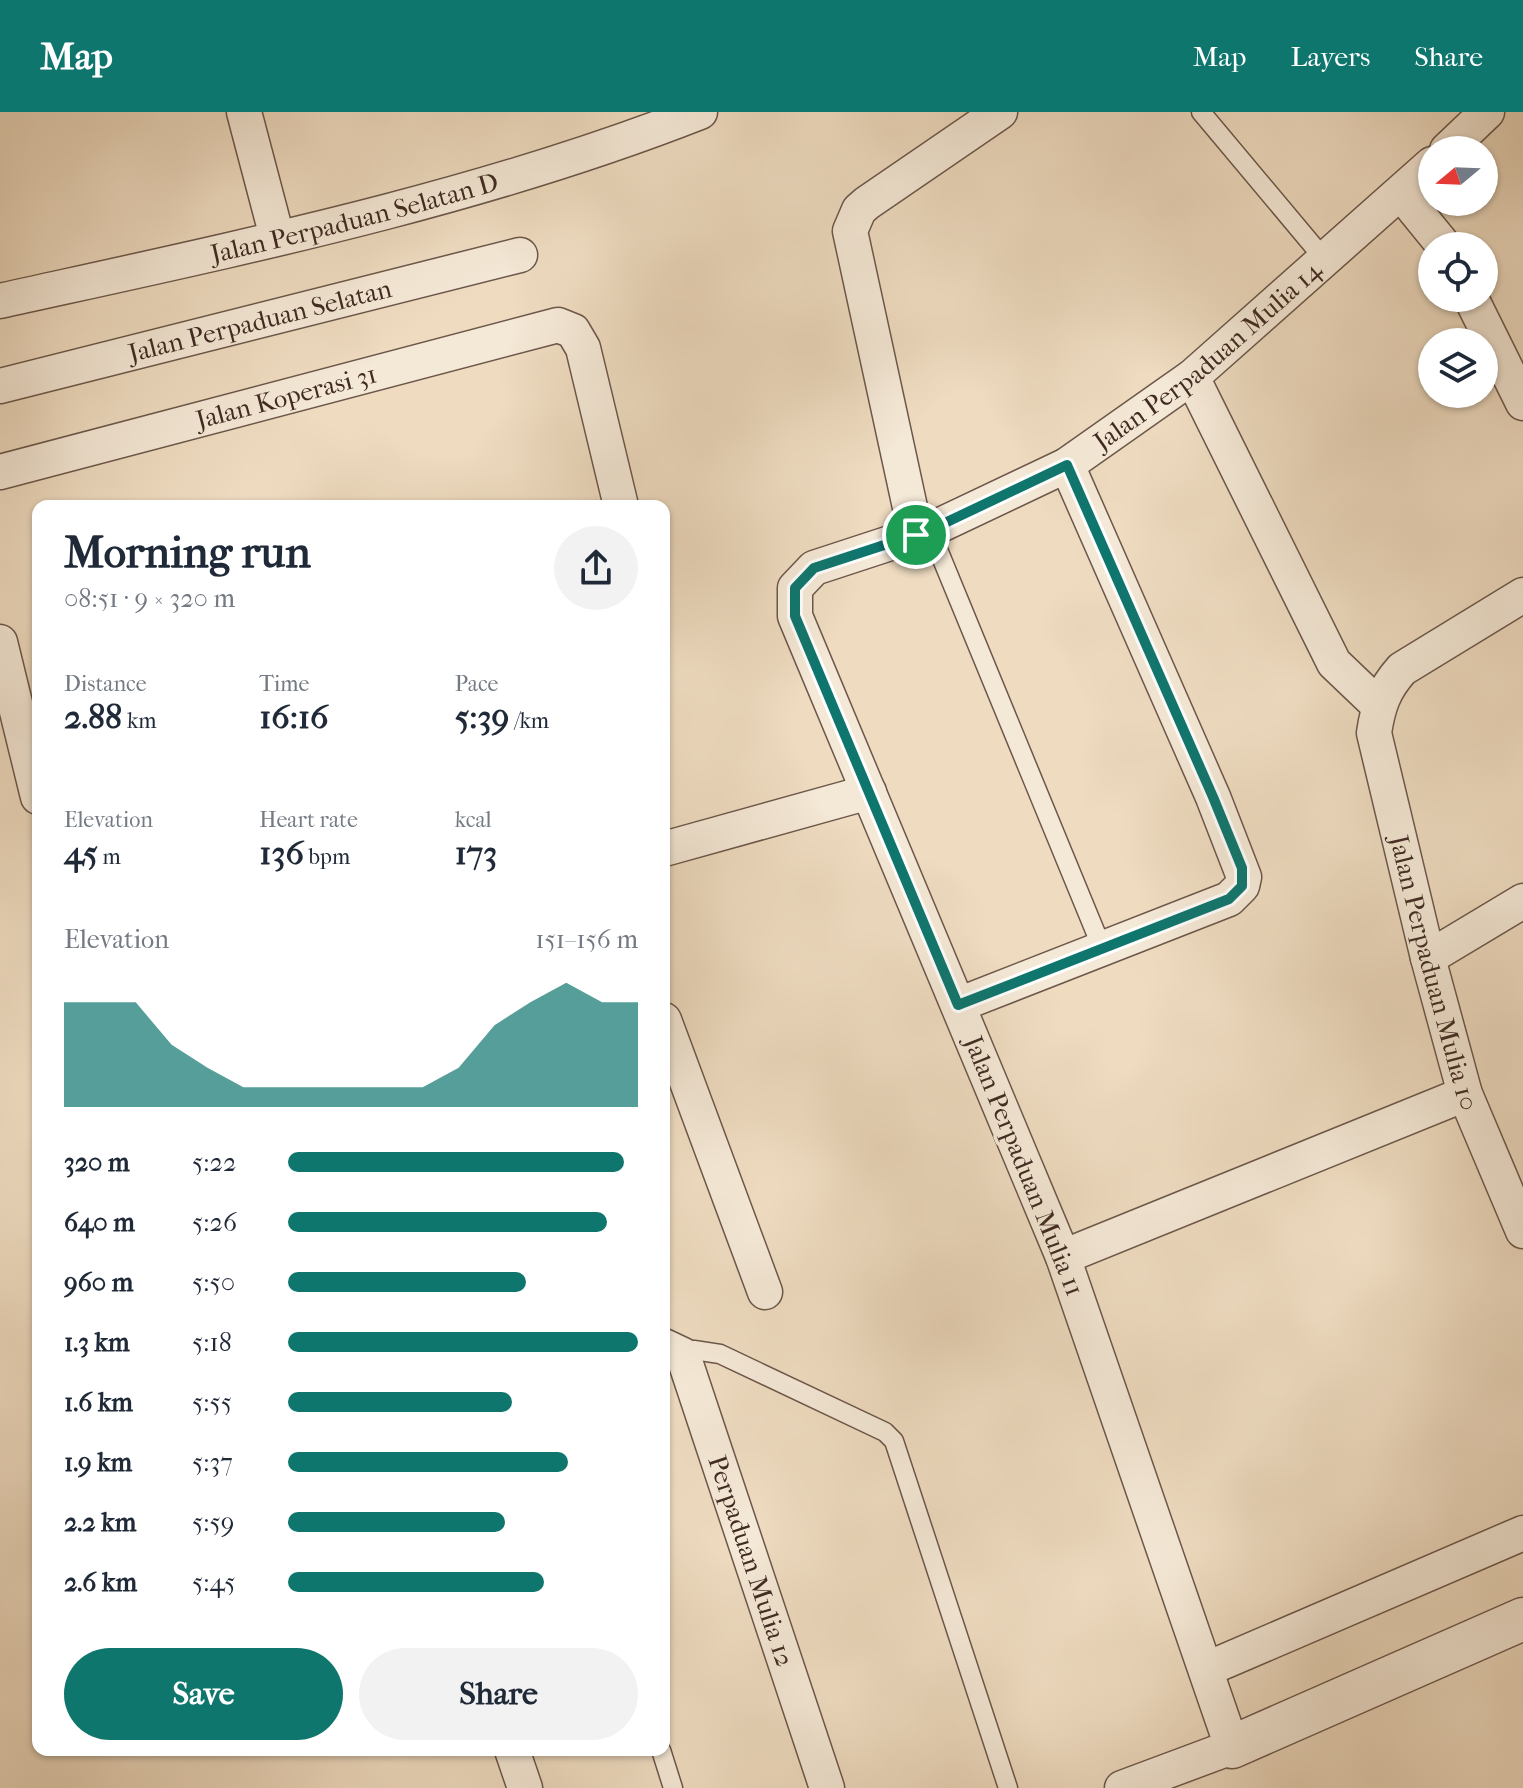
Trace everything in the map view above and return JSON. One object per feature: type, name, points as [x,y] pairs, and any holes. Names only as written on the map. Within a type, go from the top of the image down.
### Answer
[{"type":"street","points":[[244,112],[277,237]]},
{"type":"street","name":"Jalan Perpaduan Selatan D","points":[[0,301],[277,237],[544,167],[700,112]]},
{"type":"street","points":[[923,532],[850,231],[859,210],[867,203],[1000,112]]},
{"type":"street","points":[[1462,136],[1487,112]]},
{"type":"street","name":"Jalan Perpaduan Mulia 14","points":[[923,532],[1067,465],[1192,377],[1418,177]]},
{"type":"street","points":[[1401,193],[1433,232]]},
{"type":"street","name":"Jalan Perpaduan Selatan","points":[[0,386],[520,255]]},
{"type":"street","points":[[1478,312],[1523,403]]},
{"type":"street","name":"Jalan Koperasi 31","points":[[0,472],[558,325],[573,331],[583,348],[620,500]]},
{"type":"street","points":[[1192,377],[1334,663],[1378,705],[1387,686],[1402,669],[1523,595]]},
{"type":"street","points":[[958,1005],[1229,899],[1242,886],[1244,877],[1207,783],[1067,465]]},
{"type":"street","name":"Jalan Perpaduan Mulia 11","points":[[923,532],[814,568],[795,588],[795,616],[1063,1257],[1232,1747]]},
{"type":"street","points":[[0,642],[32,751]]},
{"type":"street","name":"Jalan Perpaduan Mulia 10","points":[[1378,705],[1374,733],[1379,762],[1465,1094],[1523,1231]]},
{"type":"street","points":[[670,847],[869,792]]},
{"type":"street","points":[[1428,958],[1523,901]]},
{"type":"street","points":[[670,1036],[765,1292]]},
{"type":"street","points":[[1063,1257],[1465,1094]]},
{"type":"street","name":"Perpaduan Mulia 12","points":[[674,1351],[827,1788]]},
{"type":"street","points":[[1207,1669],[1523,1533]]},
{"type":"street","points":[[1122,1788],[1232,1747],[1523,1619]]},
{"type":"street","points":[[514,1756],[525,1788]]},
{"type":"lane","points":[[1201,112],[1325,260]]},
{"type":"lane","points":[[923,532],[1102,948]]},
{"type":"lane","points":[[674,1351],[720,1354],[885,1432],[894,1441],[1008,1788]]},
{"type":"lane","points":[[663,1756],[673,1788]]},
{"type":"route","points":[[1067,465],[1242,868],[1242,886],[1236,893],[1229,899],[958,1005],[795,616],[792,602],[802,576],[814,568],[916,535],[1067,465]]}]
